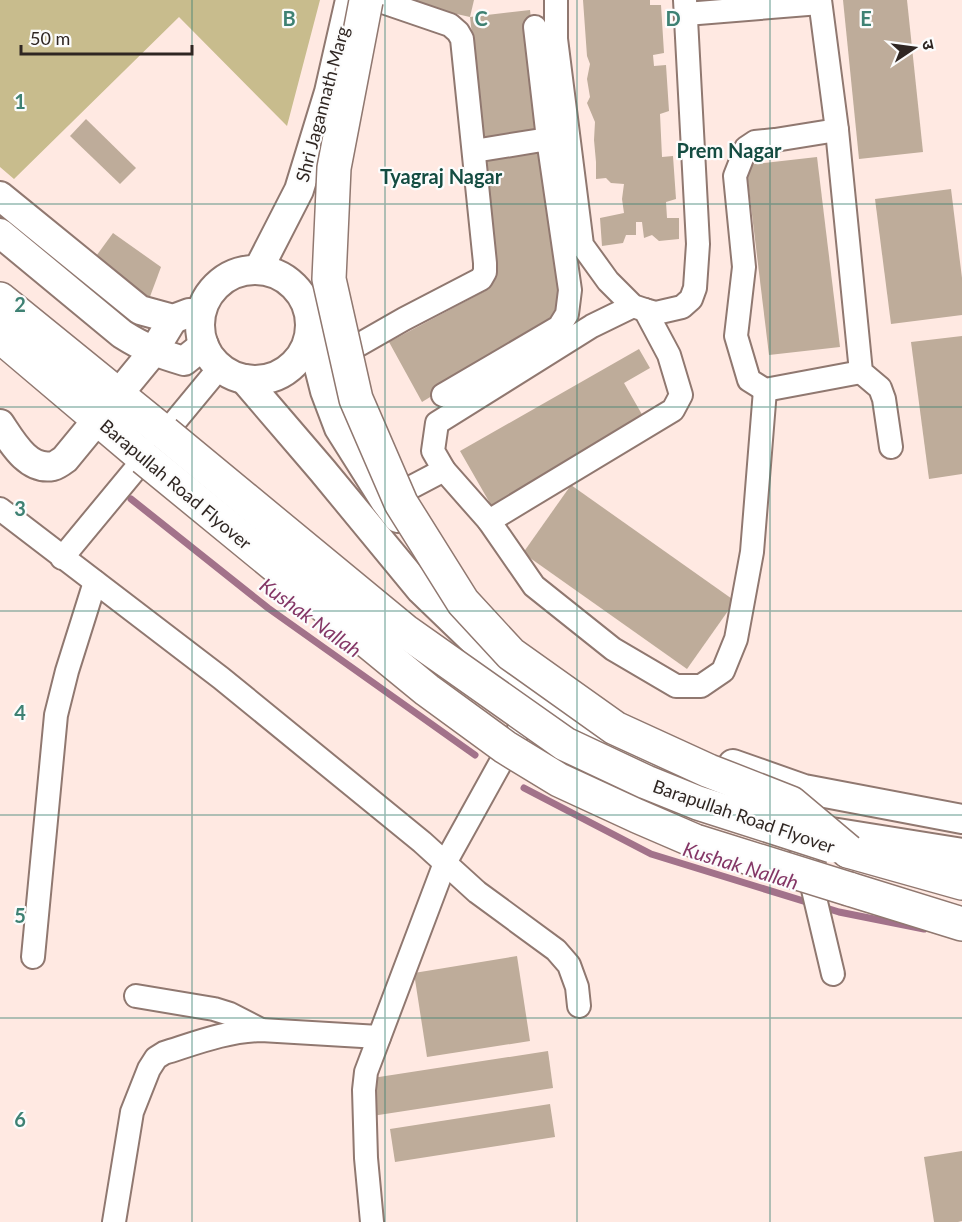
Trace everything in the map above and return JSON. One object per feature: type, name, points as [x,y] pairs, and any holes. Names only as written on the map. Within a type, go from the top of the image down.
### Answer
[{"type":"highway","points":[[366,0],[334,168],[329,279],[356,399],[401,503],[463,602],[511,654],[615,728],[709,771],[790,803],[848,851]]},
{"type":"highway","name":"Barapullah Road Flyover","points":[[0,299],[405,631],[565,744],[646,782],[698,803],[848,851],[962,883]]},
{"type":"highway","name":"Barapullah Road Flyover","points":[[0,336],[144,458],[427,690],[514,752],[559,780],[695,841],[962,924]]},
{"type":"street","name":"Shri Jagannath Marg","points":[[258,270],[298,190],[328,92],[350,0]]},
{"type":"street","points":[[319,367],[481,279],[485,272],[486,263],[462,39],[450,25],[377,0]]},
{"type":"street","points":[[489,521],[673,410],[681,394],[669,355],[639,308],[608,281],[582,245],[556,39],[556,0]]},
{"type":"street","points":[[765,390],[752,552],[736,639],[723,671],[701,686],[676,686],[613,649],[534,586],[489,521],[444,470],[433,451],[437,423],[592,326],[639,308],[656,313],[682,307],[691,299],[695,288],[698,244],[686,7],[820,2],[837,129],[861,372],[880,388],[884,399],[891,447]]},
{"type":"street","points":[[444,395],[559,327],[567,314],[570,290],[548,139],[535,27]]},
{"type":"street","points":[[837,129],[755,142],[746,148],[735,176],[744,267],[736,336],[749,380],[765,390],[861,372]]},
{"type":"street","points":[[474,151],[548,139]]},
{"type":"street","points":[[0,196],[140,310],[173,319],[203,309]]},
{"type":"street","points":[[0,233],[122,334],[140,346],[145,362]]},
{"type":"street","points":[[962,819],[804,789],[686,747],[625,716],[582,689],[508,631],[465,593],[418,542],[385,501],[339,428],[325,391],[310,332],[309,314],[303,297],[291,283],[276,273],[258,270],[240,272],[224,280],[211,293],[203,309],[200,327],[223,364],[322,470],[421,590],[502,668],[538,695],[605,740],[643,762],[797,826],[962,853]]},
{"type":"street","points":[[0,424],[28,460],[39,466],[54,466],[65,459],[145,362],[173,319]]},
{"type":"street","points":[[145,362],[184,361],[223,364],[262,380],[279,375],[294,365],[305,350],[310,332]]},
{"type":"street","points":[[62,558],[223,364]]},
{"type":"street","points":[[385,501],[444,470]]},
{"type":"street","points":[[0,509],[221,678],[422,842],[477,892],[556,950],[569,965],[577,987],[579,1006]]},
{"type":"street","points":[[33,957],[56,715],[95,582]]},
{"type":"street","points":[[372,1222],[366,1158],[364,1090],[366,1072],[445,863],[538,695]]},
{"type":"street","points":[[804,789],[797,826],[833,974]]},
{"type":"street","points":[[136,996],[214,1009],[230,1014],[261,1030]]},
{"type":"street","points":[[114,1222],[132,1112],[149,1069],[156,1058],[164,1053],[225,1034],[244,1031],[379,1037]]},
{"type":"shaded area","points":[[0,0],[320,0],[287,126],[179,17],[14,179],[0,167]]},
{"type":"building","points":[[403,0],[474,0],[470,17],[403,2]]},
{"type":"building","points":[[583,0],[650,0],[650,5],[661,5],[664,53],[653,55],[654,66],[666,65],[669,111],[660,114],[662,157],[673,156],[676,199],[666,202],[667,218],[679,218],[679,239],[659,241],[652,235],[644,238],[642,222],[636,222],[636,235],[626,235],[623,243],[602,246],[600,218],[624,213],[622,199],[624,184],[611,183],[606,178],[596,179],[595,122],[587,103],[590,97],[587,79],[590,64],[587,56]]},
{"type":"building","points":[[843,0],[907,0],[923,152],[859,159]]},
{"type":"building","points":[[530,10],[544,134],[484,141],[470,17]]},
{"type":"building","points":[[86,119],[136,168],[120,184],[70,136]]},
{"type":"building","points":[[547,148],[565,292],[558,319],[422,402],[389,342],[485,291],[495,271],[481,154]]},
{"type":"building","points":[[817,157],[840,347],[769,355],[746,165]]},
{"type":"building","points":[[951,189],[962,278],[962,315],[891,324],[875,199]]},
{"type":"building","points":[[113,233],[161,267],[148,302],[94,259]]},
{"type":"building","points":[[962,336],[962,474],[929,479],[911,342]]},
{"type":"building","points":[[639,349],[650,368],[624,383],[644,418],[491,505],[460,451]]},
{"type":"building","points":[[571,485],[735,601],[687,669],[523,553]]},
{"type":"building","points":[[517,956],[530,1041],[427,1057],[414,973]]},
{"type":"building","points":[[548,1051],[553,1088],[372,1116],[366,1079]]},
{"type":"building","points":[[550,1104],[555,1137],[395,1162],[390,1129]]},
{"type":"building","points":[[962,1151],[962,1221],[934,1222],[924,1157]]},
{"type":"waterway","name":"Kushak Nallah","points":[[131,499],[268,608],[475,755]]},
{"type":"waterway","name":"Kushak Nallah","points":[[524,788],[651,854],[839,912],[924,929]]},
{"type":"district","name":"Prem Nagar","points":[[729,150]]},
{"type":"district","name":"Tyagraj Nagar","points":[[441,176]]}]
